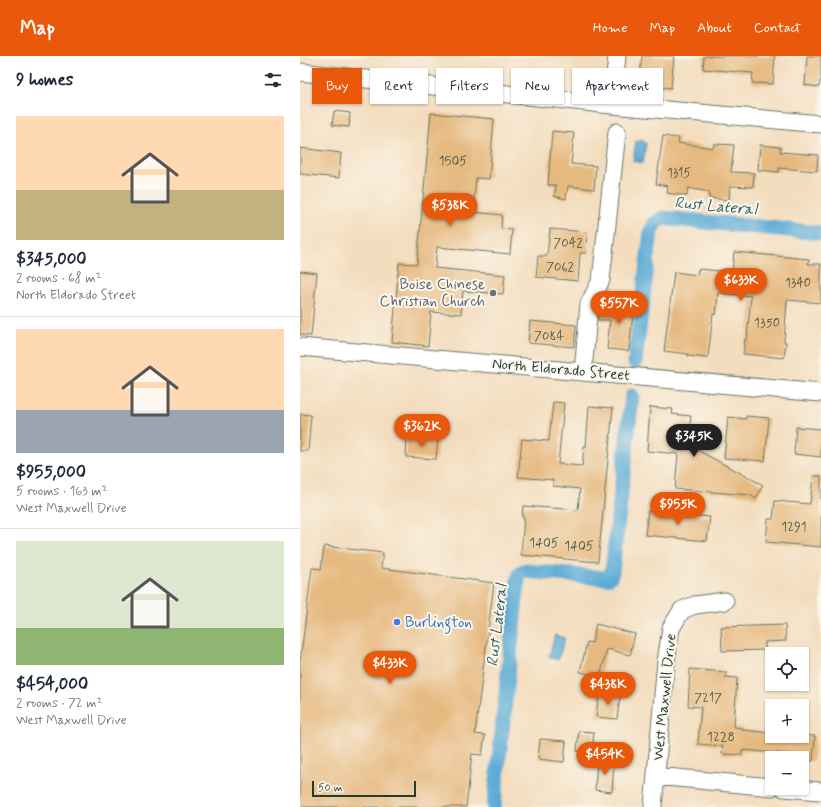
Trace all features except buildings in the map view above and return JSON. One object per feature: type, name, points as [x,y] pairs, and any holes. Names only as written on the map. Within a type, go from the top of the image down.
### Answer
[{"type":"street","points":[[612,105],[617,56]]},
{"type":"street","points":[[300,72],[612,105],[821,124]]},
{"type":"street","points":[[583,372],[588,304],[601,280],[617,132]]},
{"type":"street","name":"North Eldorado Street","points":[[300,346],[821,393]]},
{"type":"street","name":"West Maxwell Drive","points":[[653,807],[666,662],[671,628],[682,610],[695,605],[725,601]]},
{"type":"street","points":[[656,776],[765,786]]},
{"type":"street","points":[[809,790],[821,791]]},
{"type":"water","points":[[639,140],[643,140],[643,142],[646,143],[643,163],[633,161],[636,141],[638,142]]},
{"type":"water","points":[[555,635],[565,638],[558,660],[549,657]]},
{"type":"waterway","name":"Rust Lateral","points":[[635,362],[651,231],[655,223],[663,218],[821,233]]},
{"type":"waterway","name":"Rust Lateral","points":[[494,807],[518,579],[520,574],[525,571],[604,578],[610,577],[612,572],[632,396]]},
{"type":"place","name":"Boise Chinese Christian Church","points":[[493,293]]},
{"type":"place","name":"Burlington","points":[[397,622]]}]
